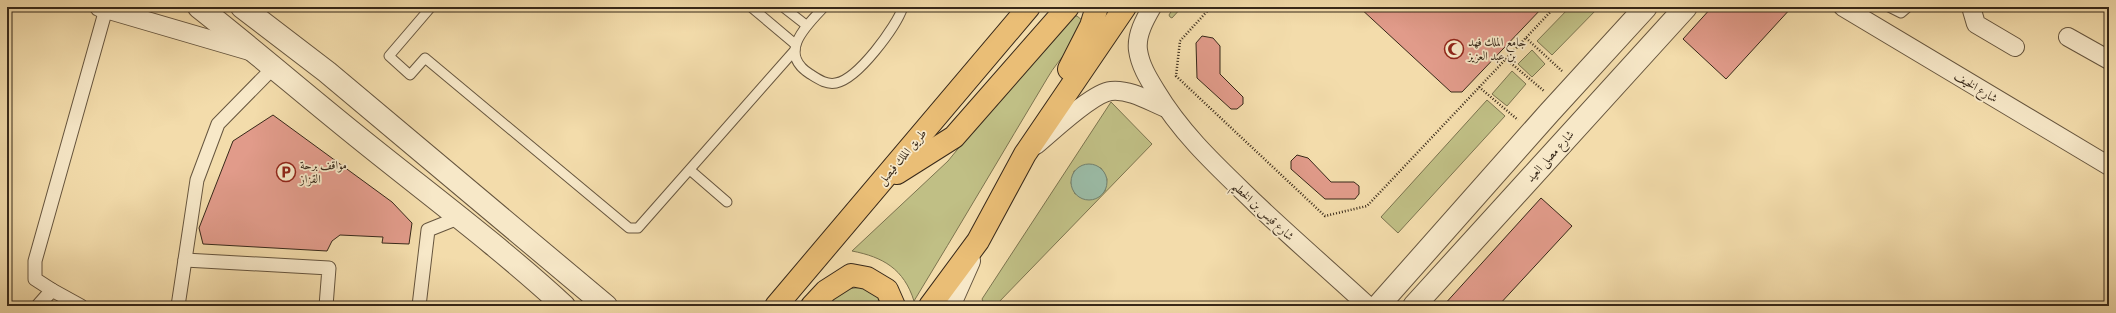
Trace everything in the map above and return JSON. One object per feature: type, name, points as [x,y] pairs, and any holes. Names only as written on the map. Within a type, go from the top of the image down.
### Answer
[{"type":"highway","name":"طريق الملك فيصل","points":[[776,306],[1029,7]]},
{"type":"highway","points":[[878,185],[954,137],[1068,7]]},
{"type":"highway","points":[[1043,129],[1091,26],[1097,7]]},
{"type":"highway","points":[[930,306],[978,241],[1025,154],[1125,7]]},
{"type":"highway","points":[[812,306],[826,291],[851,275],[867,278],[887,290],[894,306]]},
{"type":"street","points":[[200,7],[321,108],[529,274],[564,306]]},
{"type":"street","points":[[242,7],[327,72],[606,306]]},
{"type":"street","name":"شارع قيس بن الخطيم","points":[[1152,7],[1143,24],[1138,48],[1144,71],[1166,108],[1188,138],[1285,232],[1368,306]]},
{"type":"street","points":[[1378,306],[1532,132],[1646,7]]},
{"type":"street","name":"شارع مصلى العيد","points":[[1414,306],[1686,7]]},
{"type":"street","name":"شارع الخيف","points":[[1843,7],[2108,165]]},
{"type":"street","points":[[1972,7],[1976,24],[2015,47]]},
{"type":"street","points":[[81,306],[35,279],[35,262],[102,8],[266,61]]},
{"type":"street","points":[[2068,37],[2109,60]]},
{"type":"street","points":[[178,306],[197,180],[218,124],[266,61]]},
{"type":"street","points":[[1025,154],[1094,97],[1110,91],[1125,92],[1166,108]]},
{"type":"street","points":[[420,306],[428,230],[458,218]]},
{"type":"street","points":[[949,306],[978,241]]},
{"type":"street","points":[[185,260],[329,268],[326,306]]},
{"type":"street","points":[[38,306],[52,290]]},
{"type":"lane","points":[[431,7],[389,56],[410,75],[425,58],[629,228],[638,228],[690,170],[795,47],[806,25],[824,7]]},
{"type":"lane","points":[[751,7],[795,47],[801,65],[807,72],[822,82],[836,83],[851,76],[873,53],[896,22],[903,7]]},
{"type":"lane","points":[[783,7],[806,25]]},
{"type":"lane","points":[[1889,7],[1901,13],[1908,7]]},
{"type":"lane","points":[[690,170],[727,202]]},
{"type":"path","points":[[1211,7],[1180,41],[1176,76],[1324,216],[1367,206],[1554,7]]},
{"type":"path","points":[[1526,38],[1576,84]]},
{"type":"path","points":[[1506,59],[1558,103]]},
{"type":"path","points":[[1479,87],[1532,132]]},
{"type":"shaded area","points":[[1174,7],[1182,7],[1172,18],[1169,15]]},
{"type":"shaded area","points":[[1570,7],[1599,7],[1552,55],[1537,41]]},
{"type":"shaded area","points":[[1072,16],[1077,16],[1083,21],[1081,29],[1073,43],[1052,70],[914,301],[910,290],[891,266],[873,257],[852,251],[948,161],[1028,63]]},
{"type":"shaded area","points":[[1532,50],[1545,64],[1532,77],[1518,64]]},
{"type":"shaded area","points":[[1512,71],[1526,84],[1507,106],[1492,94]]},
{"type":"shaded area","points":[[1487,100],[1505,116],[1398,233],[1381,217]]},
{"type":"shaded area","points":[[1111,102],[1152,144],[997,304],[985,306],[982,299]],"holes":[[[1101,168],[1107,179],[1105,191],[1075,194],[1071,183],[1074,171]]]},
{"type":"shaded area","points":[[1093,164],[1102,169],[1106,175],[1106,189],[1102,195],[1093,200],[1085,200],[1076,195],[1072,189],[1071,178],[1076,169],[1082,165]]},
{"type":"shaded area","points":[[863,287],[878,297],[879,306],[826,306],[840,290]]},
{"type":"building","name":"جامع الملك فهد بن عبد العزيز","points":[[1359,7],[1543,7],[1462,92],[1451,92]]},
{"type":"building","points":[[1712,7],[1792,7],[1726,79],[1683,39]]},
{"type":"building","points":[[1202,36],[1213,38],[1220,46],[1220,74],[1243,97],[1243,104],[1237,109],[1231,109],[1197,78],[1196,43]]},
{"type":"building","name":"مواقف برحة القزاز","points":[[273,115],[392,202],[412,223],[409,244],[382,243],[383,237],[340,235],[332,241],[327,251],[203,244],[199,228],[233,141]]},
{"type":"building","points":[[1297,155],[1308,158],[1331,182],[1354,182],[1359,186],[1359,194],[1355,199],[1325,199],[1291,169],[1291,161]]},
{"type":"building","points":[[1541,198],[1572,226],[1498,306],[1443,306]]},
{"type":"place","name":"جامع الملك فهد بن عبد العزيز","points":[[1454,49]]},
{"type":"place","name":"مواقف برحة القزاز","points":[[286,172]]}]
